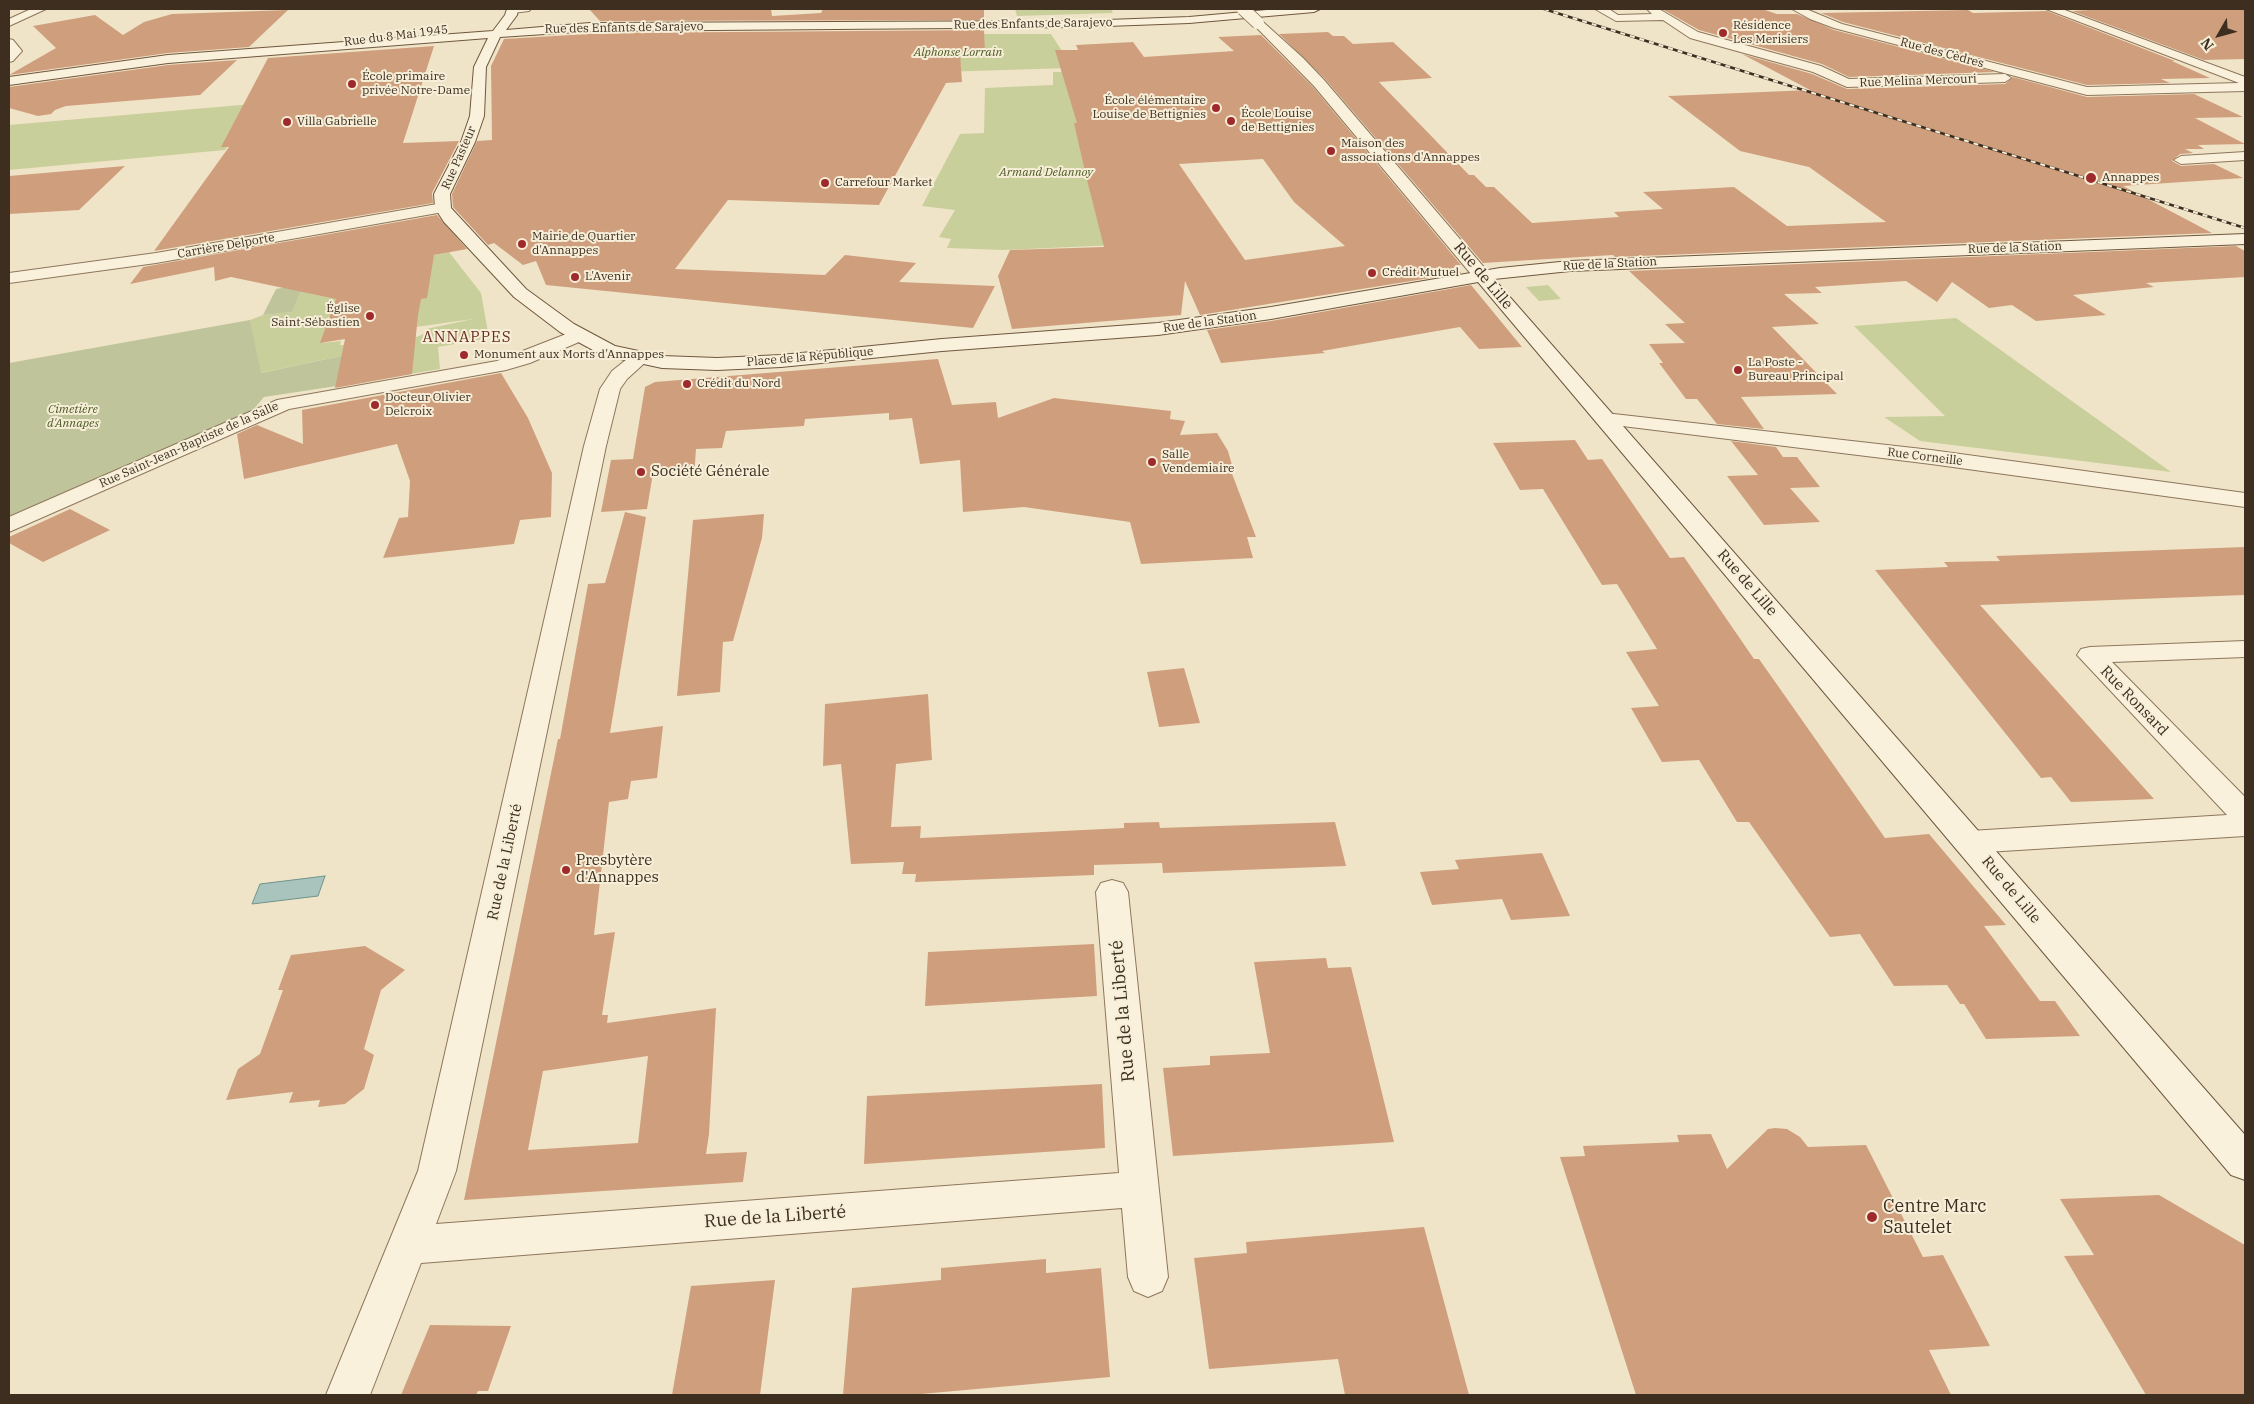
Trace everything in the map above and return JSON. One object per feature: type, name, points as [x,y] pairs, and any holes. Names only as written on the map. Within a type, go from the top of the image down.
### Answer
[{"type":"street","points":[[9,23],[40,9]]},
{"type":"street","name":"Rue Pasteur","points":[[516,289],[443,208],[441,199],[468,142],[477,116],[480,67],[500,29],[517,9]]},
{"type":"street","name":"Rue de Lille","points":[[1243,9],[1319,83],[1482,276],[2245,1163]]},
{"type":"street","name":"Rue des Enfants de Sarajevo","points":[[500,29],[1115,23],[1219,18],[1314,9]]},
{"type":"street","points":[[1601,9],[1616,18],[1664,17]]},
{"type":"street","name":"Rue Melina Mercouri","points":[[1652,9],[1694,35],[1752,53],[1817,69],[1847,83],[2035,77]]},
{"type":"street","name":"Rue des Cèdres","points":[[1798,9],[1828,22],[2087,91]]},
{"type":"street","points":[[2052,9],[2245,81]]},
{"type":"street","name":"Rue du 8 Mai 1945","points":[[9,81],[190,57],[290,50],[500,29]]},
{"type":"street","points":[[9,43],[16,51],[9,58]]},
{"type":"street","name":"Rue du 8 Mai 1945","points":[[9,85],[126,65]]},
{"type":"street","name":"Rue des Cèdres","points":[[2035,92],[2245,87]]},
{"type":"street","points":[[2181,160],[2245,156]]},
{"type":"street","name":"Carrière Delporte","points":[[9,278],[177,254],[443,208]]},
{"type":"street","name":"Rue de la Station","points":[[980,343],[1198,324],[1482,276],[1545,268],[1617,263],[2245,239]]},
{"type":"street","name":"Place de la République","points":[[516,289],[579,335],[609,351],[639,359],[678,364],[739,364],[980,343]]},
{"type":"street","name":"Rue Saint-Jean-Baptiste de la Salle","points":[[9,525],[284,404],[492,368],[523,359],[579,335]]},
{"type":"street","name":"Rue de la Liberté","points":[[348,1395],[437,1171],[610,389],[619,375],[639,359]]},
{"type":"street","name":"Rue Corneille","points":[[1605,418],[1931,457],[2245,500]]},
{"type":"street","name":"Rue Ronsard","points":[[2245,649],[2090,655],[2245,815]]},
{"type":"street","points":[[1970,842],[2245,825]]},
{"type":"street","name":"Rue de la Liberté","points":[[1112,892],[1148,1277]]},
{"type":"street","name":"Rue de la Liberté","points":[[409,1245],[1140,1189]]},
{"type":"green space","points":[[1015,9],[1111,9],[1113,13],[1017,16]]},
{"type":"green space","name":"Alphonse Lorrain","points":[[893,34],[1051,34],[1064,54],[1069,68],[908,73]]},
{"type":"green space","name":"Armand Delannoy","points":[[1108,71],[1164,243],[1004,250],[947,248],[951,239],[939,237],[955,210],[922,206],[960,134],[984,133],[985,88],[1053,85],[1053,72]]},
{"type":"green space","points":[[264,103],[239,114],[225,140],[229,144],[225,150],[9,170],[9,125]]},
{"type":"green space","points":[[449,252],[481,293],[489,338],[438,347],[440,369],[361,382],[383,350],[424,334],[426,329],[473,319],[416,327],[337,299],[334,309],[330,311],[333,311],[332,316],[328,317],[325,326],[329,326],[322,343],[341,341],[340,345],[347,345],[346,355],[260,373],[250,320],[263,315],[292,312],[304,284]]},
{"type":"green space","points":[[304,284],[292,312],[263,315],[276,289]]},
{"type":"green space","points":[[1548,285],[1561,299],[1539,301],[1526,287]]},
{"type":"green space","points":[[1956,318],[2171,472],[1920,441],[1884,417],[1945,416],[1854,326]]},
{"type":"green space","name":"Cimetière d'Annapes","points":[[250,320],[261,373],[346,355],[350,384],[264,397],[253,410],[9,516],[9,363]]},
{"type":"water","points":[[325,876],[318,896],[252,904],[260,884]]},
{"type":"building","points":[[589,9],[771,9],[772,16],[821,13],[823,9],[984,9],[984,20],[600,21]]},
{"type":"building","points":[[1662,9],[1762,9],[1777,14],[1797,14],[1834,30],[1995,72],[1849,77],[1822,64],[1699,30]]},
{"type":"building","points":[[2108,9],[2245,9],[2245,59],[2204,60],[2072,11]]},
{"type":"building","points":[[288,10],[249,47],[168,53],[9,75],[56,48],[33,26],[95,15],[123,35],[144,22],[172,14]]},
{"type":"building","points":[[1968,10],[1973,13],[2047,11],[2175,61],[2172,61],[2210,78],[2161,79],[2170,83],[2087,85],[1843,22],[1821,13]]},
{"type":"building","points":[[984,30],[985,53],[960,54],[962,82],[946,83],[879,205],[728,200],[675,269],[825,275],[845,255],[916,263],[899,282],[995,286],[973,328],[546,285],[536,261],[523,265],[494,243],[488,245],[453,207],[452,194],[477,141],[492,140],[491,66],[504,39],[605,33]]},
{"type":"building","points":[[1328,32],[1333,36],[1344,36],[1353,44],[1393,42],[1432,78],[1379,82],[1469,175],[1474,175],[1486,187],[1494,187],[1532,223],[1619,217],[1614,212],[1663,209],[1643,192],[1734,187],[1787,226],[1886,222],[1809,167],[1740,151],[1668,96],[1810,90],[1742,54],[1812,74],[1847,89],[2005,84],[2013,77],[2087,97],[2194,94],[2243,117],[2195,118],[2245,144],[2198,145],[2204,149],[2185,149],[2193,153],[2180,154],[2172,161],[2181,166],[2214,164],[2243,178],[2123,186],[2212,233],[1615,257],[1613,255],[1483,263],[1325,79],[1279,34]]},
{"type":"building","points":[[1261,35],[1313,87],[1461,265],[1455,265],[1461,273],[1200,315],[1185,281],[1181,315],[1012,329],[998,276],[1010,250],[1104,247],[1074,123],[1077,123],[1055,50],[1078,50],[1076,45],[1133,42],[1144,57],[1234,51],[1218,37]],"holes":[[[1263,159],[1294,202],[1345,246],[1245,260],[1179,164]]]},
{"type":"building","points":[[434,46],[403,143],[459,141],[432,193],[433,203],[154,251],[229,147],[221,147],[268,58]]},
{"type":"building","points":[[237,60],[200,95],[66,106],[55,110],[51,114],[38,116],[9,108],[9,87],[168,65]]},
{"type":"building","points":[[125,166],[79,210],[9,214],[9,176]]},
{"type":"building","points":[[437,215],[467,249],[434,255],[427,298],[421,299],[418,315],[412,374],[335,388],[345,339],[320,343],[336,299],[231,277],[215,281],[214,267],[130,284],[143,267]]},
{"type":"building","points":[[2236,246],[2245,251],[2245,277],[2146,283],[2154,287],[2073,295],[2106,315],[2036,321],[2012,305],[1989,308],[1952,282],[1937,302],[1906,281],[1815,287],[1822,293],[1784,294],[1819,324],[1772,327],[1837,394],[1741,397],[1764,429],[1717,424],[1697,399],[1686,399],[1659,363],[1663,363],[1649,344],[1685,343],[1665,324],[1685,323],[1629,271]]},
{"type":"building","points":[[1471,285],[1522,347],[1479,349],[1460,327],[1322,351],[1325,353],[1221,363],[1207,330],[1271,321]]},
{"type":"building","points":[[938,359],[952,405],[996,402],[998,418],[1054,398],[1171,411],[1170,419],[1185,421],[1180,435],[1217,433],[1228,451],[1232,465],[1231,471],[1256,537],[1247,537],[1253,558],[1141,564],[1130,522],[1024,507],[963,512],[960,460],[920,464],[912,418],[889,420],[889,413],[805,419],[804,426],[726,431],[722,448],[696,449],[694,478],[653,473],[647,509],[601,512],[611,460],[633,459],[645,387],[655,382]]},
{"type":"building","points":[[501,373],[528,418],[552,473],[551,517],[520,520],[514,544],[383,558],[399,518],[408,517],[410,481],[397,444],[244,479],[237,434],[257,425],[303,444],[302,410]]},
{"type":"building","points":[[1575,440],[1588,460],[1602,459],[1670,558],[1684,557],[1754,659],[1759,659],[1885,838],[1929,834],[2006,925],[1984,926],[2040,1001],[2055,1001],[2080,1036],[1986,1039],[1964,1004],[1960,1004],[1947,985],[1894,986],[1860,934],[1830,937],[1749,822],[1737,822],[1699,760],[1662,762],[1631,708],[1659,706],[1626,652],[1657,649],[1617,584],[1602,585],[1543,489],[1520,490],[1493,443]]},
{"type":"building","points":[[1731,441],[1776,447],[1783,457],[1797,457],[1820,487],[1790,488],[1820,522],[1764,525],[1727,476],[1758,475]]},
{"type":"building","points":[[70,509],[110,530],[43,562],[9,543],[9,537]]},
{"type":"building","points":[[625,512],[646,517],[610,733],[663,726],[657,778],[631,781],[628,799],[609,802],[594,935],[615,932],[602,1015],[608,1015],[607,1023],[716,1008],[709,1134],[706,1154],[747,1152],[743,1182],[464,1200],[558,739],[560,739],[588,584],[605,583]],"holes":[[[648,1056],[638,1143],[528,1150],[543,1071]]]},
{"type":"building","points":[[764,514],[762,538],[733,641],[723,642],[720,692],[677,696],[693,520]]},
{"type":"building","points":[[2245,547],[2245,595],[1980,605],[2154,799],[2071,802],[2051,777],[2041,778],[1875,570],[1948,567],[1944,562],[2000,561],[1996,556]]},
{"type":"building","points":[[1184,668],[1200,723],[1159,727],[1147,672]]},
{"type":"building","points":[[928,694],[932,760],[896,764],[891,827],[921,826],[920,838],[1124,828],[1124,823],[1159,822],[1160,828],[1335,822],[1346,866],[1163,873],[1162,863],[1094,865],[1094,875],[915,882],[916,874],[902,874],[904,862],[851,864],[841,764],[823,766],[825,704]]},
{"type":"building","points":[[1542,853],[1570,916],[1511,920],[1502,899],[1432,905],[1420,872],[1459,869],[1455,860]]},
{"type":"building","points":[[1094,944],[1097,996],[925,1006],[928,952]]},
{"type":"building","points":[[365,946],[405,970],[381,990],[364,1049],[374,1055],[364,1089],[345,1104],[318,1107],[320,1100],[289,1103],[293,1092],[226,1100],[238,1069],[260,1054],[283,990],[278,990],[291,955]]},
{"type":"building","points":[[1326,958],[1328,968],[1351,967],[1394,1142],[1173,1156],[1163,1068],[1210,1065],[1210,1056],[1270,1053],[1254,962]]},
{"type":"building","points":[[1102,1084],[1105,1148],[864,1164],[867,1096]]},
{"type":"building","name":"Centre Marc Sautelet","points":[[1768,1129],[1787,1129],[1800,1137],[1808,1147],[1866,1145],[1923,1257],[1943,1255],[1990,1346],[1929,1350],[1951,1395],[1636,1395],[1560,1157],[1585,1156],[1583,1146],[1679,1142],[1677,1135],[1711,1134],[1727,1169]]},
{"type":"building","points":[[2159,1195],[2245,1245],[2245,1395],[2146,1395],[2064,1256],[2094,1255],[2060,1199]]},
{"type":"building","points":[[1424,1227],[1469,1395],[1345,1395],[1338,1359],[1209,1369],[1194,1258],[1247,1253],[1246,1242]]},
{"type":"building","points":[[1046,1259],[1046,1273],[1101,1268],[1110,1377],[910,1395],[843,1395],[852,1288],[941,1280],[941,1268]]},
{"type":"building","points":[[775,1280],[760,1395],[672,1395],[691,1286]]},
{"type":"building","points":[[430,1325],[511,1326],[488,1391],[478,1391],[476,1395],[401,1395]]},
{"type":"railway","points":[[1544,9],[2245,228]]},
{"type":"place","name":"Résidence Les Merisiers","points":[[1723,33]]},
{"type":"place","name":"École primaire privée Notre-Dame","points":[[352,84]]},
{"type":"place","name":"École élémentaire Louise de Bettignies","points":[[1216,108]]},
{"type":"place","name":"École Louise de Bettignies","points":[[1231,121]]},
{"type":"place","name":"Villa Gabrielle","points":[[287,122]]},
{"type":"place","name":"Maison des associations d'Annappes","points":[[1331,151]]},
{"type":"place","name":"Annappes","points":[[2091,178]]},
{"type":"place","name":"Carrefour Market","points":[[825,183]]},
{"type":"place","name":"Mairie de Quartier d'Annappes","points":[[522,244]]},
{"type":"place","name":"Crédit Mutuel","points":[[1372,273]]},
{"type":"place","name":"L'Avenir","points":[[575,277]]},
{"type":"place","name":"Église Saint-Sébastien","points":[[370,316]]},
{"type":"place","name":"Monument aux Morts d'Annappes","points":[[464,355]]},
{"type":"place","name":"La Poste - Bureau Principal","points":[[1738,370]]},
{"type":"place","name":"Crédit du Nord","points":[[687,384]]},
{"type":"place","name":"Docteur Olivier Delcroix","points":[[375,405]]},
{"type":"place","name":"Salle Vendemiaire","points":[[1152,462]]},
{"type":"place","name":"Société Générale","points":[[641,472]]},
{"type":"place","name":"Presbytère d'Annappes","points":[[566,870]]},
{"type":"place","name":"Centre Marc Sautelet","points":[[1872,1217]]},
{"type":"district","name":"ANNAPPES","points":[[467,338]]}]
